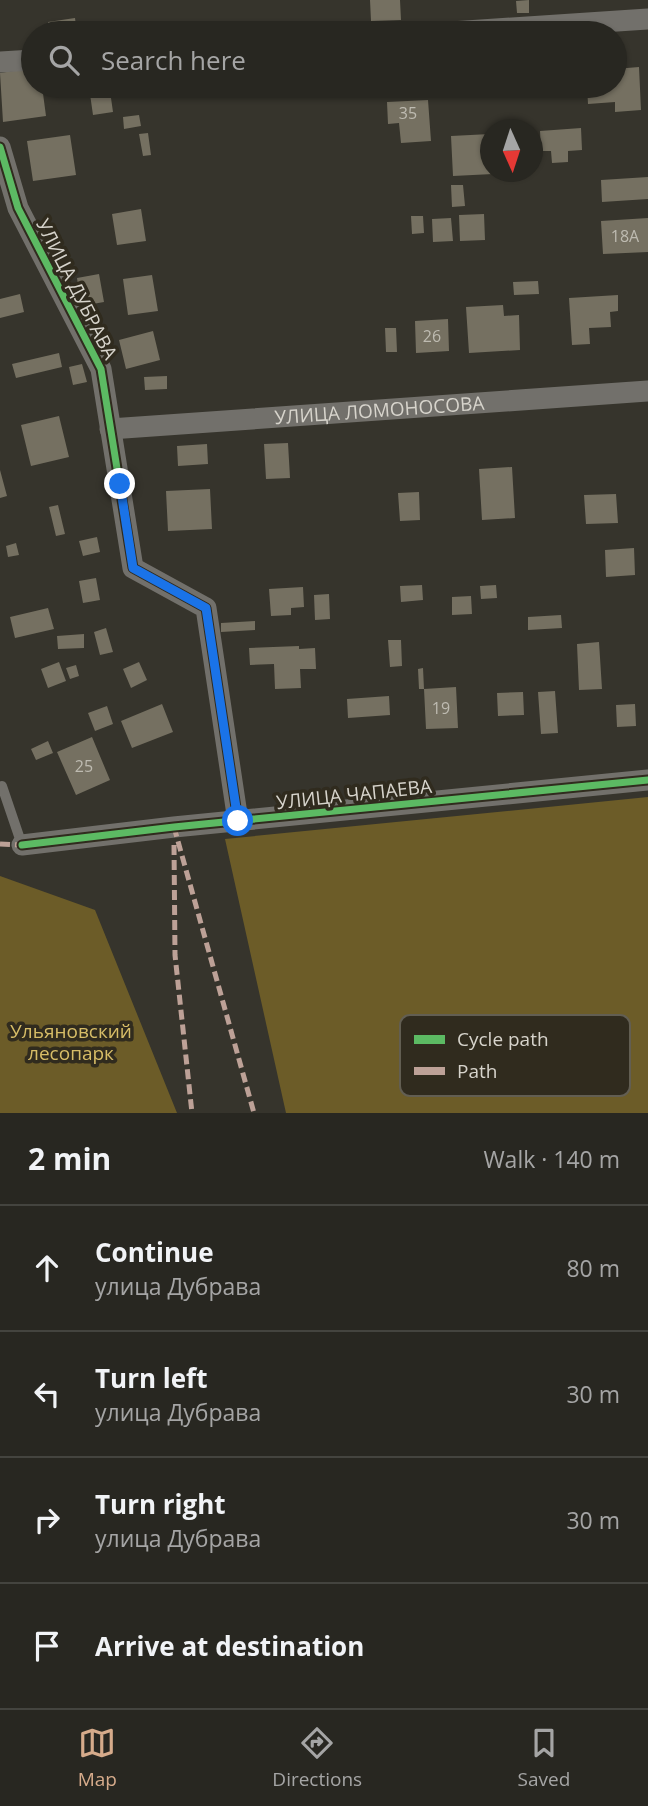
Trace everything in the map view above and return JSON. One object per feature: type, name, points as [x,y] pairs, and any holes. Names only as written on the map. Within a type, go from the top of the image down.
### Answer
[{"type":"street","points":[[618,21],[648,19]]},
{"type":"street","points":[[0,62],[21,61]]},
{"type":"street","name":"УЛИЦА ДУБРАВА","points":[[0,147],[18,208],[101,369],[133,568],[206,608],[238,821]]},
{"type":"street","name":"УЛИЦА ЛОМОНОСОВА","points":[[110,429],[648,391]]},
{"type":"street","name":"УЛИЦА ЧАПАЕВА","points":[[22,845],[648,780]]},
{"type":"lane","points":[[2,786],[22,845]]},
{"type":"green space","points":[[648,797],[648,1113],[286,1113],[225,839]]},
{"type":"green space","name":"Ульяновский лесопарк","points":[[0,876],[95,910],[177,1113],[0,1113]]},
{"type":"building","points":[[370,0],[400,0],[401,20],[371,21]]},
{"type":"building","points":[[529,0],[529,13],[517,13],[516,1]]},
{"type":"building","points":[[75,18],[75,21],[55,21]]},
{"type":"building","points":[[639,67],[641,110],[615,112],[615,102],[588,104],[588,98],[627,98],[627,68]]},
{"type":"building","points":[[21,70],[21,98],[44,98],[46,116],[3,122],[0,73]]},
{"type":"building","points":[[91,98],[111,98],[113,112],[93,115]]},
{"type":"building","points":[[428,100],[431,141],[401,143],[399,123],[388,124],[387,102]]},
{"type":"building","points":[[139,115],[141,126],[124,129],[123,117]]},
{"type":"building","points":[[581,128],[582,150],[568,151],[568,162],[552,163],[551,151],[543,151],[543,131]]},
{"type":"building","points":[[148,133],[151,155],[143,156],[139,134]]},
{"type":"building","points":[[70,135],[76,175],[33,181],[27,141]]},
{"type":"building","points":[[480,135],[480,175],[453,176],[451,136]]},
{"type":"building","points":[[648,177],[648,199],[602,202],[601,180]]},
{"type":"building","points":[[451,185],[463,185],[465,206],[452,207]]},
{"type":"building","points":[[141,209],[146,241],[117,245],[112,214]]},
{"type":"building","points":[[484,214],[485,240],[460,241],[459,215]]},
{"type":"building","points":[[411,216],[423,216],[424,233],[412,234]]},
{"type":"building","points":[[451,218],[453,241],[433,242],[432,219]]},
{"type":"building","points":[[648,218],[648,252],[603,254],[601,221]]},
{"type":"building","points":[[99,274],[104,302],[81,306],[77,278]]},
{"type":"building","points":[[152,275],[158,311],[128,315],[123,279]]},
{"type":"building","points":[[538,281],[539,294],[514,295],[513,282]]},
{"type":"building","points":[[20,294],[24,312],[0,318],[0,299]]},
{"type":"building","points":[[618,295],[618,311],[610,312],[611,327],[589,328],[590,344],[572,345],[569,298]]},
{"type":"building","points":[[503,305],[504,316],[519,315],[520,350],[469,353],[466,307]]},
{"type":"building","points":[[448,319],[449,351],[416,353],[415,321]]},
{"type":"building","points":[[385,328],[396,328],[397,352],[386,352]]},
{"type":"building","points":[[153,331],[160,360],[126,369],[119,340]]},
{"type":"building","points":[[59,353],[62,367],[16,378],[12,364]]},
{"type":"building","points":[[82,364],[87,382],[73,385],[69,367]]},
{"type":"building","points":[[167,376],[167,389],[145,390],[144,377]]},
{"type":"building","points":[[59,416],[69,457],[31,466],[21,425]]},
{"type":"building","points":[[288,443],[290,478],[266,479],[264,444]]},
{"type":"building","points":[[207,444],[208,464],[178,466],[177,446]]},
{"type":"building","points":[[512,467],[515,518],[482,520],[479,469]]},
{"type":"building","points":[[0,470],[7,496],[0,498]]},
{"type":"building","points":[[210,489],[212,529],[168,531],[166,491]]},
{"type":"building","points":[[419,492],[420,520],[400,521],[398,493]]},
{"type":"building","points":[[616,494],[618,523],[586,524],[584,495]]},
{"type":"building","points":[[58,505],[65,534],[56,536],[49,507]]},
{"type":"building","points":[[97,537],[100,552],[83,556],[79,541]]},
{"type":"building","points":[[16,543],[19,555],[8,557],[6,546]]},
{"type":"building","points":[[634,548],[635,575],[606,577],[605,550]]},
{"type":"building","points":[[96,578],[100,600],[83,603],[79,581]]},
{"type":"building","points":[[422,585],[423,600],[401,602],[400,586]]},
{"type":"building","points":[[496,585],[497,598],[481,599],[480,586]]},
{"type":"building","points":[[303,587],[304,607],[291,608],[291,615],[271,616],[269,589]]},
{"type":"building","points":[[329,594],[330,619],[315,620],[314,595]]},
{"type":"building","points":[[471,596],[472,614],[452,615],[452,597]]},
{"type":"building","points":[[48,608],[54,629],[15,638],[10,617]]},
{"type":"building","points":[[561,615],[562,628],[528,630],[528,617]]},
{"type":"building","points":[[255,621],[255,630],[221,632],[221,623]]},
{"type":"building","points":[[106,628],[113,652],[100,655],[94,632]]},
{"type":"building","points":[[84,634],[84,648],[58,649],[57,636]]},
{"type":"building","points":[[388,640],[401,640],[402,666],[390,667]]},
{"type":"building","points":[[599,642],[602,689],[579,690],[577,644]]},
{"type":"building","points":[[299,646],[299,649],[315,648],[316,669],[300,669],[301,688],[275,689],[274,664],[250,665],[249,648]]},
{"type":"building","points":[[59,662],[66,681],[48,688],[41,669]]},
{"type":"building","points":[[139,662],[147,680],[131,688],[123,669]]},
{"type":"building","points":[[76,665],[79,676],[70,679],[66,668]]},
{"type":"building","points":[[423,668],[424,689],[419,689],[418,669]]},
{"type":"building","points":[[456,687],[458,728],[426,729],[424,689]]},
{"type":"building","points":[[555,691],[558,733],[541,734],[538,692]]},
{"type":"building","points":[[523,692],[524,715],[498,716],[497,693]]},
{"type":"building","points":[[389,696],[390,715],[348,718],[347,699]]},
{"type":"building","points":[[162,704],[173,732],[132,748],[121,721]]},
{"type":"building","points":[[635,704],[636,726],[617,727],[616,705]]},
{"type":"building","points":[[107,706],[113,724],[95,731],[88,713]]},
{"type":"building","points":[[92,737],[110,780],[76,795],[57,752]]},
{"type":"building","points":[[48,741],[53,753],[36,760],[31,749]]},
{"type":"marked path","points":[[174,827],[254,1113]]},
{"type":"marked path","points":[[0,844],[22,845]]},
{"type":"marked path","points":[[174,845],[175,955],[192,1113]]},
{"type":"cycle path","points":[[0,147],[18,208],[101,369],[133,568],[206,608],[238,821]]},
{"type":"cycle path","points":[[22,845],[174,827],[648,780]]},
{"type":"route","points":[[120,484],[133,568],[206,608],[238,821]]}]
